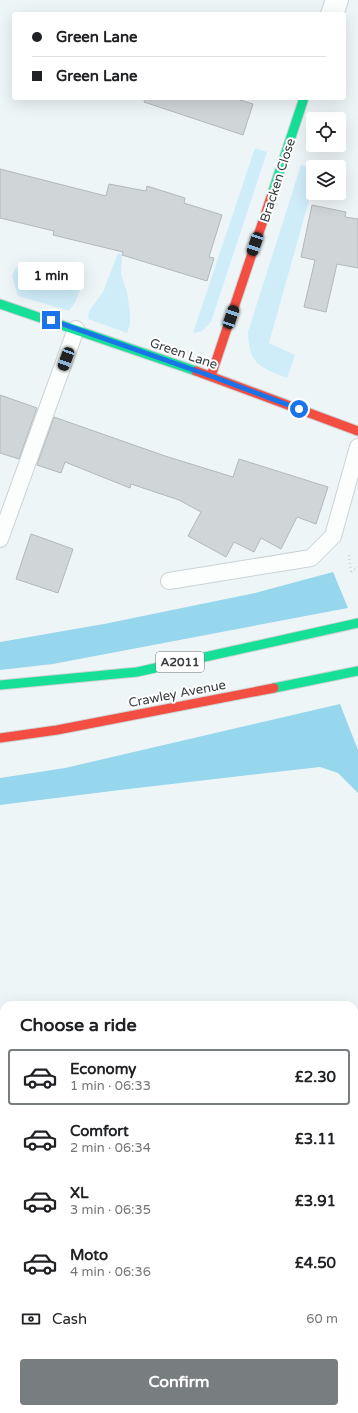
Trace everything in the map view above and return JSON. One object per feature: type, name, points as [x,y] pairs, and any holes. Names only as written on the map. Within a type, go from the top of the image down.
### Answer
[{"type":"main road","name":"Bracken Close","points":[[211,376],[303,100]]},
{"type":"main road","name":"Green Lane","points":[[0,304],[211,376],[358,431]]},
{"type":"main road","name":"A2011","points":[[0,685],[137,672],[358,623]]},
{"type":"main road","name":"Crawley Avenue","points":[[0,738],[57,730],[358,671]]},
{"type":"street","points":[[333,12],[337,0]]},
{"type":"street","points":[[0,743],[57,730]]},
{"type":"lane","points":[[0,539],[76,329]]},
{"type":"lane","points":[[169,581],[311,558],[333,536],[358,448]]},
{"type":"path","points":[[351,572],[358,567]]},
{"type":"shaded area","points":[[255,148],[267,152],[211,322],[202,331],[193,333]]},
{"type":"shaded area","points":[[301,165],[306,166],[306,200],[309,200],[269,343],[295,355],[287,378],[270,371],[258,363],[251,352],[248,332]]},
{"type":"shaded area","points":[[118,253],[122,255],[121,274],[127,292],[130,313],[130,324],[127,333],[88,319],[89,311],[103,292]]},
{"type":"shaded area","points":[[16,267],[80,290],[69,311],[18,296],[12,276]]},
{"type":"shaded area","points":[[333,572],[348,608],[53,664],[0,670],[0,642],[104,624],[255,593]]},
{"type":"shaded area","points":[[340,704],[358,750],[358,793],[338,773],[320,767],[0,805],[0,778],[65,768]]},
{"type":"building","points":[[144,100],[240,100],[253,104],[243,135],[144,102]]},
{"type":"building","points":[[0,169],[106,196],[109,184],[146,191],[147,186],[185,198],[184,203],[222,215],[209,257],[214,258],[207,281],[122,255],[123,252],[53,235],[54,231],[0,218]]},
{"type":"building","points":[[312,205],[346,212],[345,217],[358,219],[358,268],[337,264],[326,312],[304,307],[315,260],[301,257]]},
{"type":"building","points":[[0,395],[37,408],[19,459],[0,453]]},
{"type":"building","points":[[54,417],[165,456],[233,477],[239,459],[328,487],[316,524],[297,517],[281,549],[261,538],[254,552],[234,542],[226,557],[188,536],[201,512],[179,500],[131,484],[130,488],[65,462],[61,473],[37,465]]},
{"type":"building","points":[[31,534],[73,549],[58,593],[16,579]]},
{"type":"traffic: fast","points":[[272,194],[303,100]]},
{"type":"traffic: fast","points":[[0,304],[196,371]]},
{"type":"traffic: fast","points":[[0,685],[137,672],[358,623]]},
{"type":"traffic: fast","points":[[274,688],[358,671]]},
{"type":"traffic: jam","points":[[211,376],[272,194]]},
{"type":"traffic: jam","points":[[196,371],[358,431]]},
{"type":"traffic: jam","points":[[0,738],[57,730],[274,688]]},
{"type":"route","points":[[51,320],[211,376],[299,409]]}]
